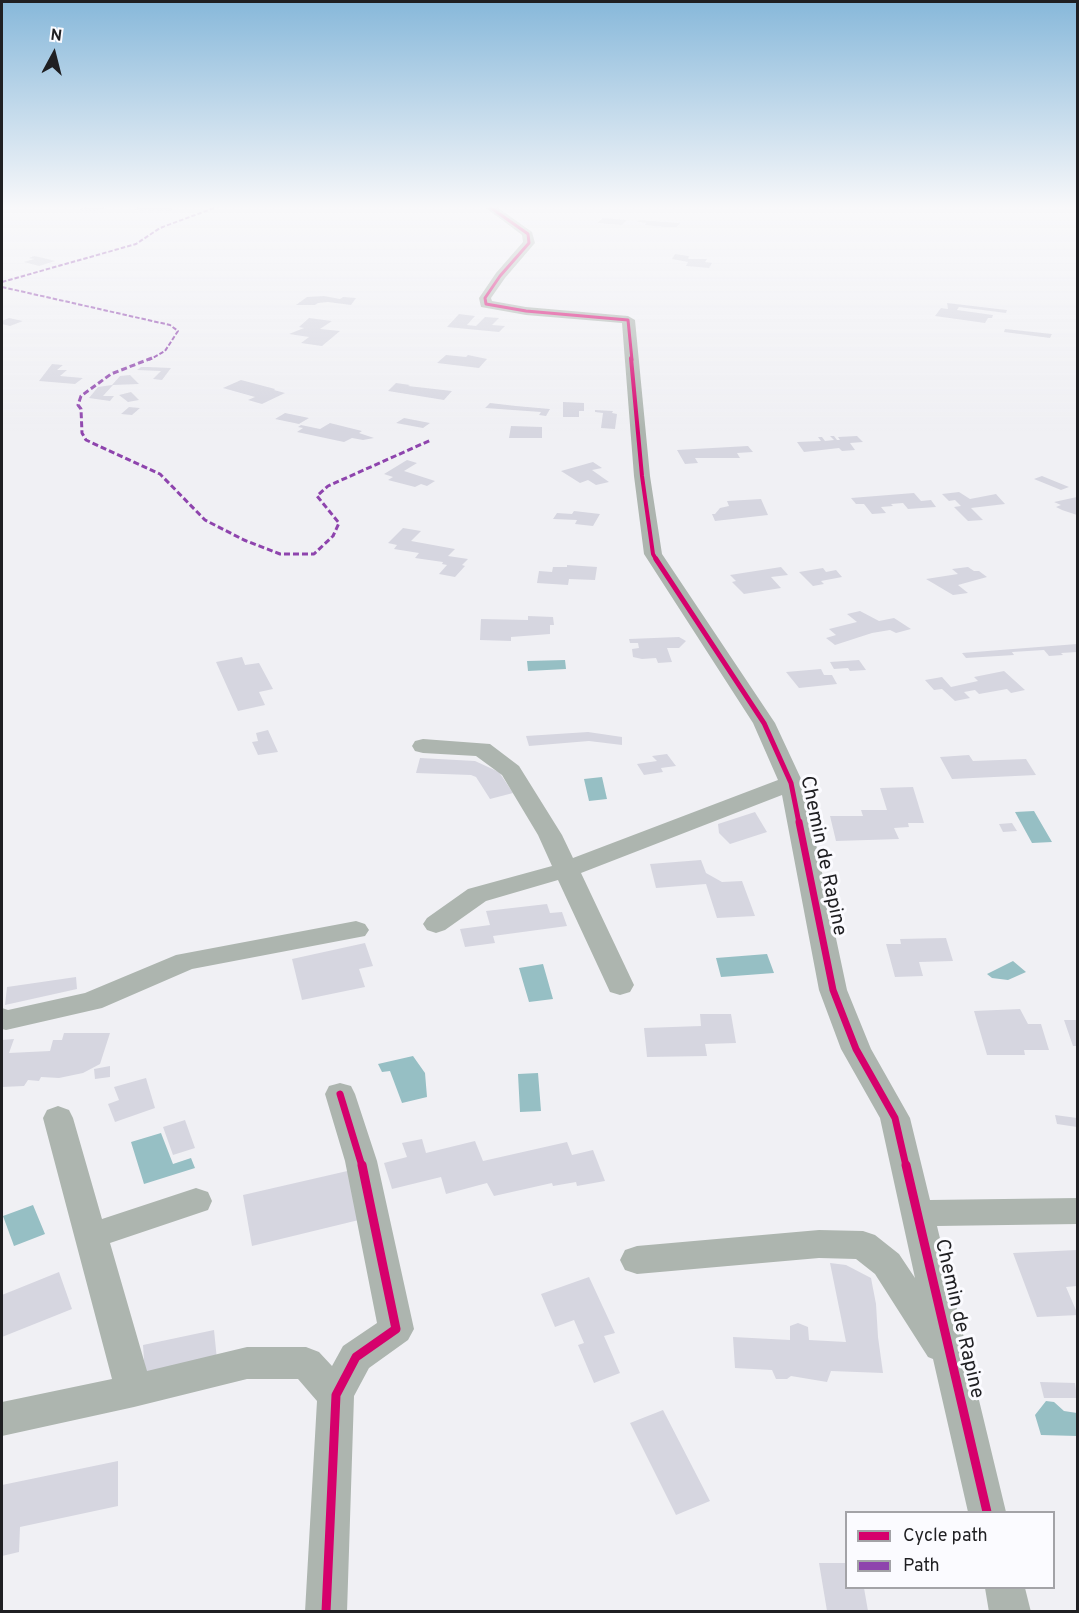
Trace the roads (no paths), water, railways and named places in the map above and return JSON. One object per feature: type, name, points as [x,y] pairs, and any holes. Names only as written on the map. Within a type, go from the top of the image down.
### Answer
[{"type":"street","name":"Chemin de Rapine","points":[[497,280],[485,298],[486,304],[526,311],[628,320],[642,476],[653,554],[764,723],[792,783],[833,990],[856,1049],[895,1118],[987,1511]]},
{"type":"street","points":[[423,746],[482,749],[511,771],[550,835],[620,984]]},
{"type":"street","points":[[436,924],[477,895],[566,870],[792,783]]},
{"type":"street","points":[[2,1018],[6,1020],[92,1001],[186,961],[356,930]]},
{"type":"street","points":[[327,1611],[336,1395],[356,1357],[396,1329],[361,1161],[340,1094]]},
{"type":"street","points":[[58,1118],[134,1390]]},
{"type":"street","points":[[91,1236],[196,1201]]},
{"type":"street","points":[[916,1213],[1077,1211]]},
{"type":"street","points":[[637,1260],[819,1244],[863,1245],[887,1264],[951,1360]]},
{"type":"street","points":[[2,1419],[247,1363],[306,1363],[336,1395]]},
{"type":"street","points":[[1005,1589],[1010,1611]]},
{"type":"water","points":[[565,660],[566,669],[528,671],[527,661]]},
{"type":"water","points":[[602,777],[607,799],[589,801],[584,779]]},
{"type":"water","points":[[1034,811],[1052,842],[1032,843],[1015,812]]},
{"type":"water","points":[[767,954],[774,973],[721,977],[716,958]]},
{"type":"water","points":[[1013,961],[1026,972],[1008,980],[992,978],[987,974]]},
{"type":"water","points":[[543,964],[553,999],[529,1002],[519,968]]},
{"type":"water","points":[[413,1056],[425,1073],[427,1097],[402,1103],[390,1071],[382,1072],[378,1064]]},
{"type":"water","points":[[538,1073],[541,1111],[520,1112],[518,1074]]},
{"type":"water","points":[[161,1133],[173,1164],[191,1158],[195,1168],[144,1184],[131,1142]]},
{"type":"water","points":[[33,1205],[45,1234],[14,1246],[3,1216]]},
{"type":"water","points":[[1046,1401],[1054,1402],[1064,1411],[1077,1413],[1077,1436],[1041,1435],[1035,1415]]}]
